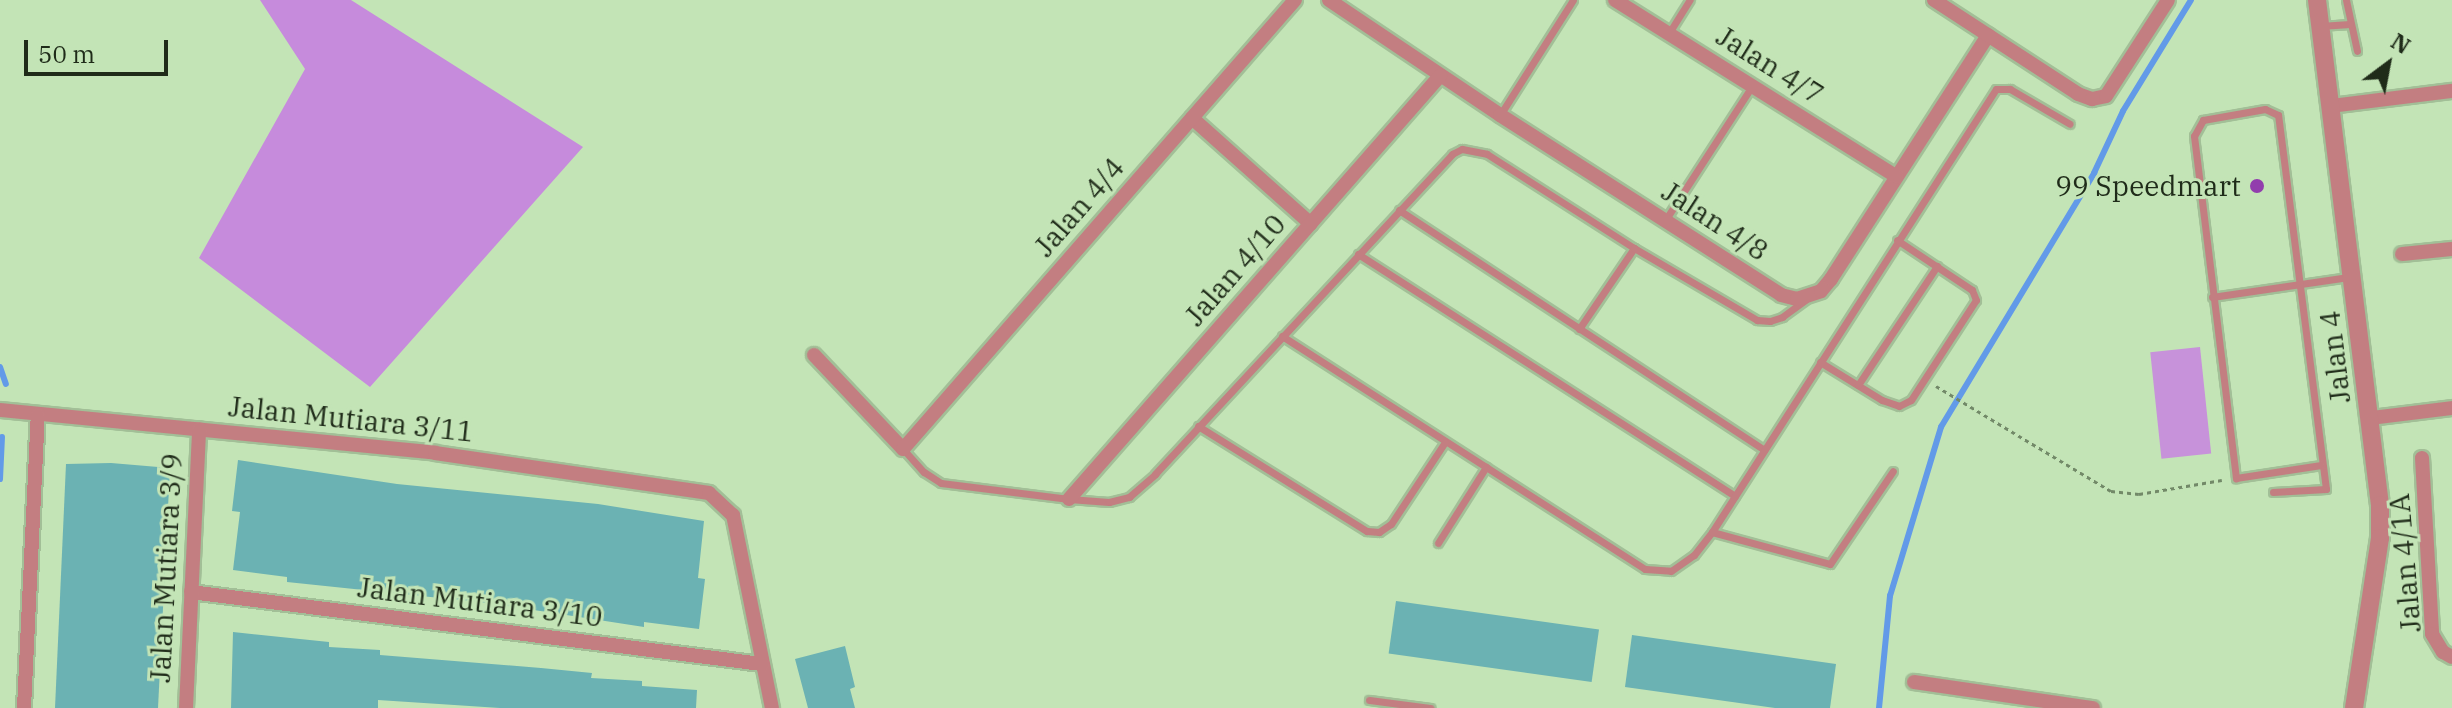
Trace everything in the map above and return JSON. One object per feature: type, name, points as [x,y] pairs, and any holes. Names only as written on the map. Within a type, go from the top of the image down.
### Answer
[{"type":"street","name":"Jalan 4/4","points":[[903,449],[1295,0]]},
{"type":"street","name":"Jalan 4/8","points":[[1329,0],[1440,76],[1781,295],[1807,298]]},
{"type":"street","name":"Jalan 4/7","points":[[1615,0],[1896,176]]},
{"type":"street","points":[[1934,0],[2078,94],[2092,99],[2106,96],[2168,0]]},
{"type":"street","name":"Jalan 4","points":[[2317,0],[2371,418],[2380,538],[2354,708]]},
{"type":"street","points":[[1807,298],[1831,279],[1988,35]]},
{"type":"street","name":"Jalan 4/10","points":[[1069,499],[1440,76]]},
{"type":"street","points":[[2331,106],[2452,91]]},
{"type":"street","points":[[1192,118],[1311,224]]},
{"type":"street","points":[[2402,254],[2452,249]]},
{"type":"street","points":[[814,355],[903,449]]},
{"type":"street","points":[[2371,418],[2452,408]]},
{"type":"street","name":"Jalan Mutiara 3/11","points":[[0,410],[435,453],[696,489],[717,498],[733,515],[762,664]]},
{"type":"street","points":[[24,708],[38,415]]},
{"type":"street","name":"Jalan Mutiara 3/9","points":[[186,708],[199,429]]},
{"type":"street","name":"Jalan 4/1A","points":[[2422,458],[2432,634],[2443,652],[2452,657]]},
{"type":"street","name":"Jalan Mutiara 3/10","points":[[191,592],[762,664]]},
{"type":"street","points":[[762,664],[772,708]]},
{"type":"street","points":[[1914,682],[2093,708]]},
{"type":"lane","points":[[1500,115],[1573,0]]},
{"type":"lane","points":[[1669,33],[1690,0]]},
{"type":"lane","points":[[2346,0],[2357,51]]},
{"type":"lane","points":[[2320,26],[2350,24]]},
{"type":"lane","points":[[1666,219],[1753,84]]},
{"type":"lane","points":[[1282,336],[1645,569],[1671,571],[1694,555],[1712,532],[1996,89],[2010,89],[2070,124]]},
{"type":"lane","points":[[2273,492],[2326,489],[2278,115],[2265,109],[2203,120],[2194,136],[2236,478],[2321,465]]},
{"type":"lane","points":[[903,449],[924,472],[941,483],[1109,502],[1129,497],[1452,154],[1472,148],[1487,154],[1634,248],[1757,320],[1770,321],[1782,317],[1807,298]]},
{"type":"lane","points":[[1399,210],[1764,450]]},
{"type":"lane","points":[[1820,362],[1899,406],[1911,400],[1976,300],[1972,290],[1897,240]]},
{"type":"lane","points":[[1579,329],[1634,248]]},
{"type":"lane","points":[[1358,254],[1735,496]]},
{"type":"lane","points":[[1858,385],[1937,266]]},
{"type":"lane","points":[[2212,297],[2354,277]]},
{"type":"lane","points":[[1198,426],[1367,531],[1379,532],[1391,524],[1445,442]]},
{"type":"lane","points":[[1438,543],[1486,467]]},
{"type":"lane","points":[[1712,532],[1830,564],[1893,471]]},
{"type":"lane","points":[[1369,700],[1430,708]]},
{"type":"path","points":[[1936,386],[2111,491],[2139,494],[2236,478]]},
{"type":"shaded area","points":[[260,0],[351,0],[583,147],[370,387],[199,258],[305,69]]},
{"type":"shaded area","points":[[2200,347],[2211,453],[2161,459],[2150,352]]},
{"type":"building","points":[[238,460],[397,484],[598,504],[704,521],[698,578],[705,579],[699,629],[644,622],[644,627],[488,603],[287,582],[287,577],[233,570],[240,512],[232,511]]},
{"type":"building","points":[[111,463],[170,468],[158,708],[55,708],[66,464]]},
{"type":"building","points":[[1396,601],[1599,630],[1592,682],[1389,653]]},
{"type":"building","points":[[233,632],[329,642],[329,647],[380,650],[380,655],[592,673],[591,678],[642,681],[642,686],[697,690],[696,708],[500,708],[378,700],[378,708],[231,708]]},
{"type":"building","points":[[1632,635],[1836,664],[1830,708],[1775,708],[1625,687]]},
{"type":"building","points":[[845,646],[855,687],[850,689],[855,708],[808,708],[795,659]]},
{"type":"waterway","points":[[1879,708],[1890,596],[1941,427],[2094,173],[2123,111],[2191,0]]},
{"type":"waterway","points":[[0,367],[6,384]]},
{"type":"waterway","points":[[0,479],[2,437]]},
{"type":"place","name":"99 Speedmart","points":[[2257,186]]}]
